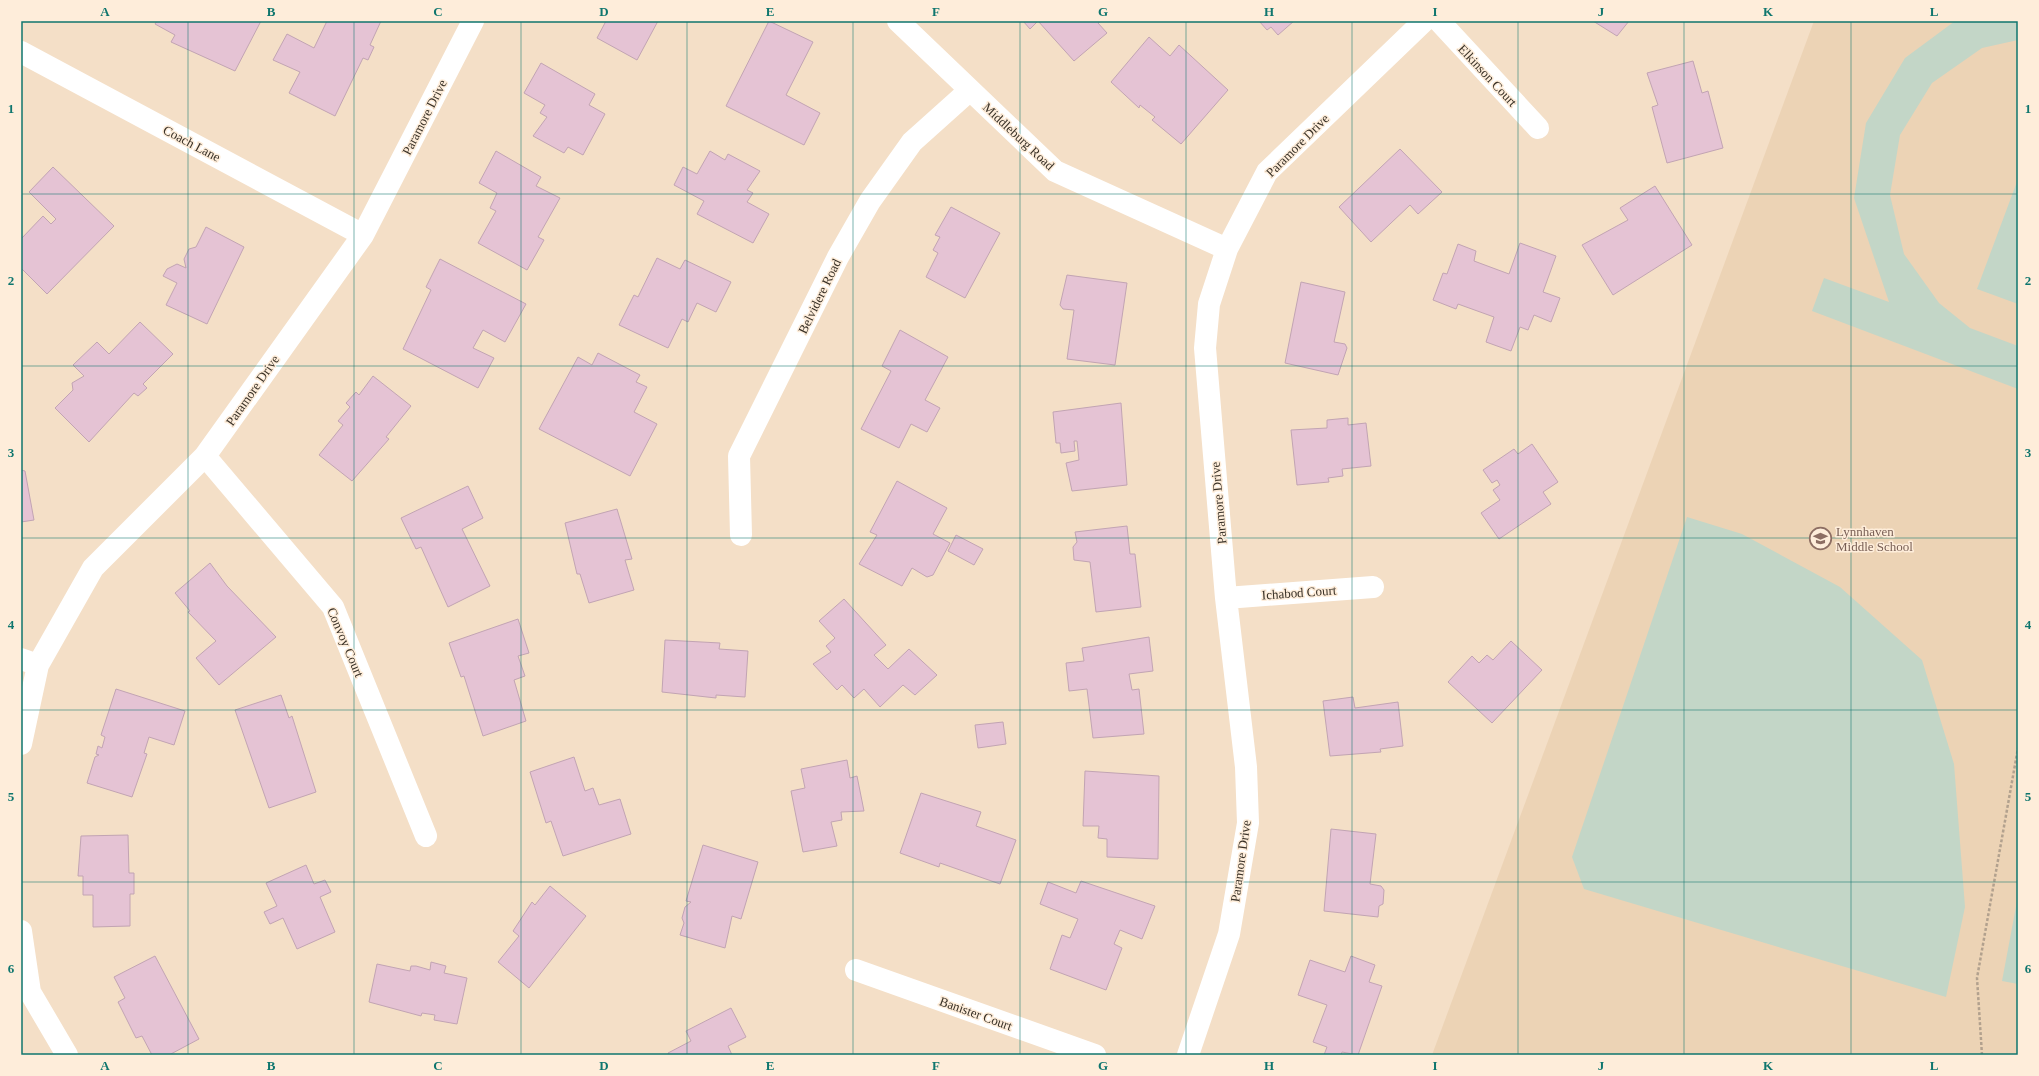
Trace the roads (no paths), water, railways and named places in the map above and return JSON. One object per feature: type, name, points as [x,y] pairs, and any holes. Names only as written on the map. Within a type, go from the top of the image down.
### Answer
[{"type":"street","name":"Paramore Drive","points":[[21,744],[30,662],[93,568],[205,456],[363,235],[473,21]]},
{"type":"street","name":"Middleburg Road","points":[[898,21],[1055,171],[1227,248]]},
{"type":"street","name":"Paramore Drive","points":[[1188,1055],[1229,934],[1248,823],[1246,767],[1226,598],[1205,348],[1209,304],[1227,248],[1267,172],[1424,21]]},
{"type":"street","name":"Elkinson Court","points":[[1439,21],[1538,128]]},
{"type":"street","name":"Coach Lane","points":[[21,52],[363,235]]},
{"type":"street","name":"Belvidere Road","points":[[741,535],[739,456],[838,257],[870,201],[912,142],[970,90]]},
{"type":"street","name":"Convoy Court","points":[[205,456],[333,607],[426,836]]},
{"type":"street","name":"Ichabod Court","points":[[1226,598],[1372,587]]},
{"type":"street","points":[[21,931],[26,994],[67,1055]]},
{"type":"street","name":"Banister Court","points":[[856,970],[1095,1055]]},
{"type":"place","name":"Lynnhaven Middle School","points":[[1821,538]]}]
